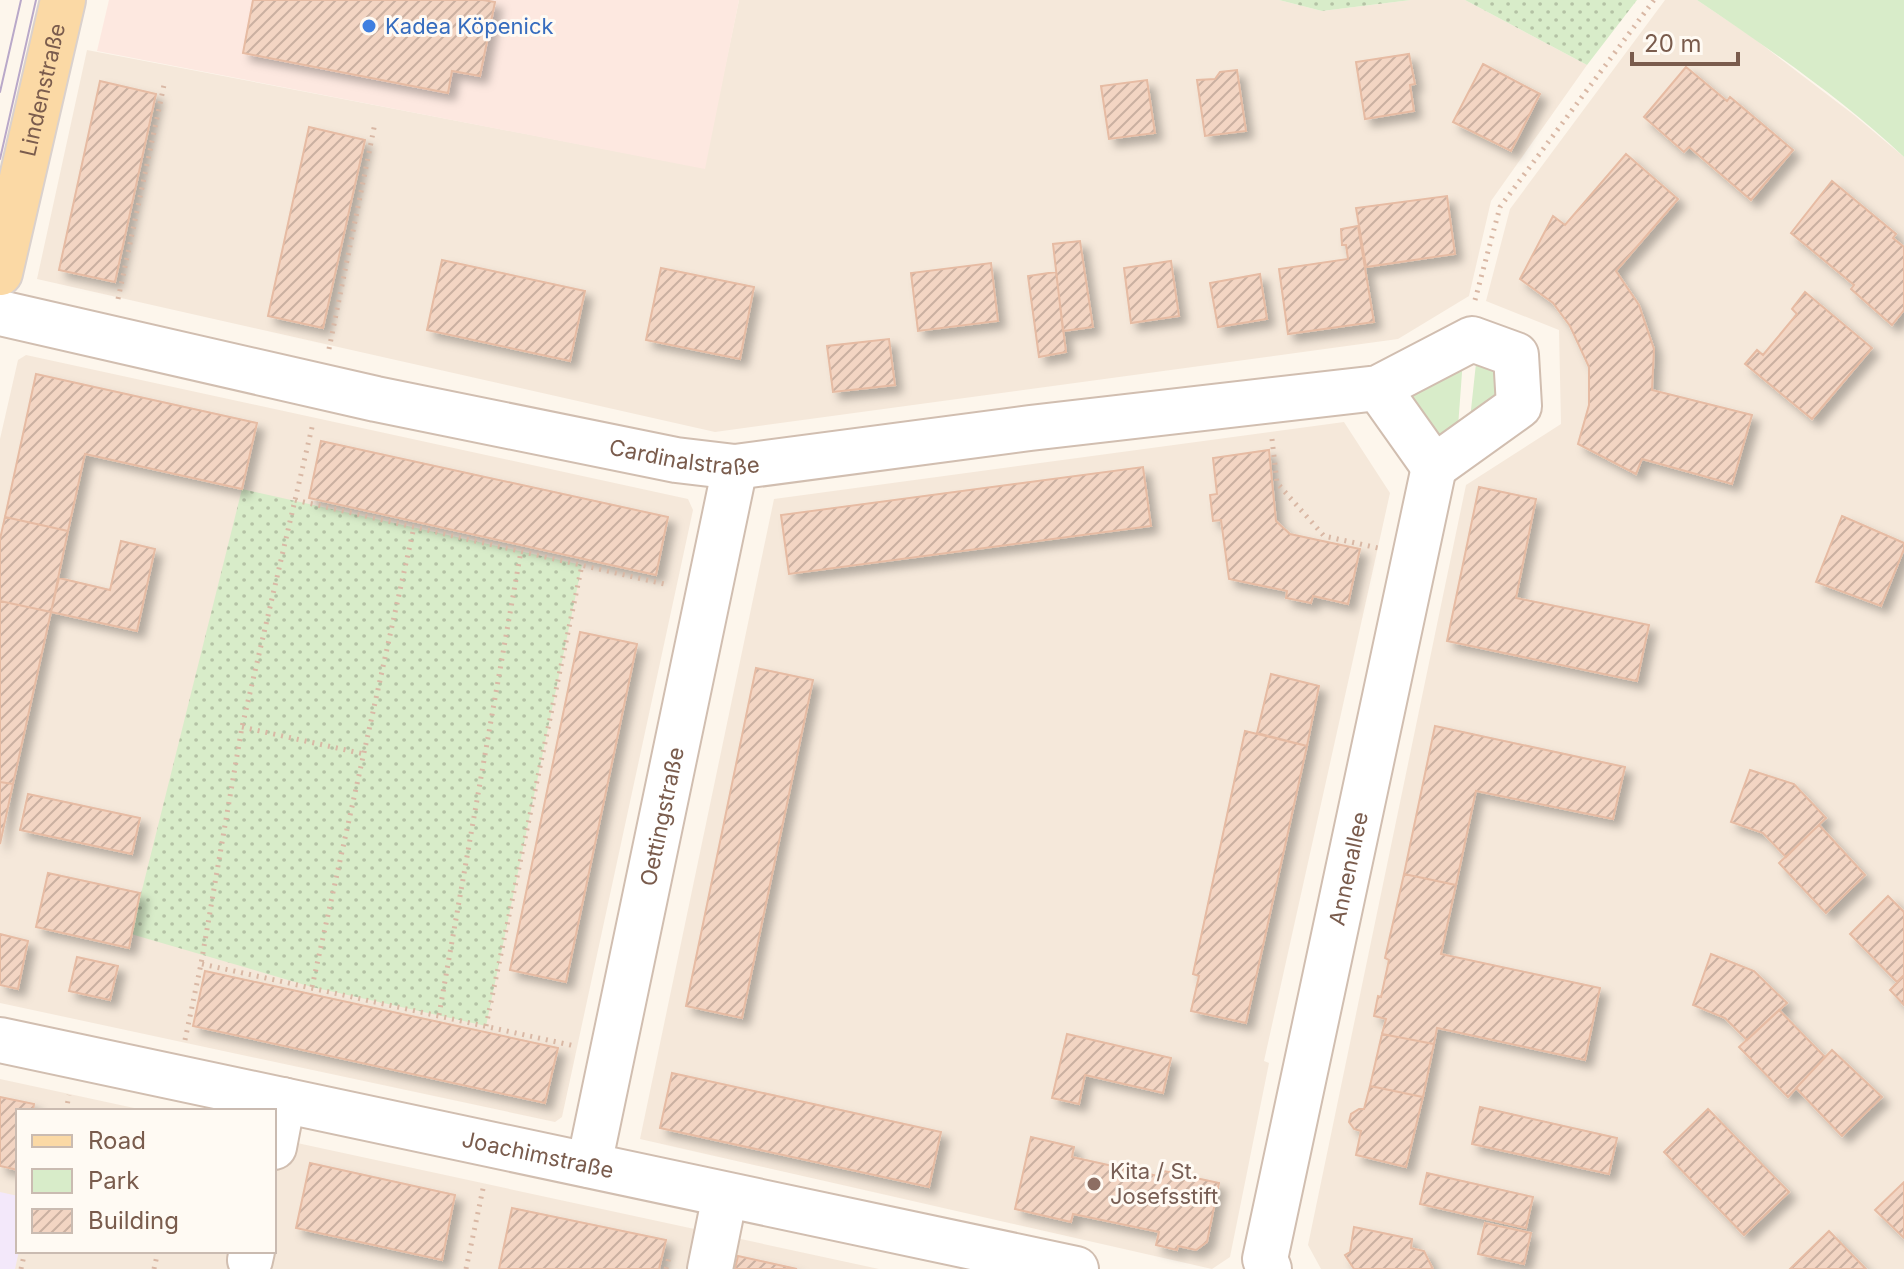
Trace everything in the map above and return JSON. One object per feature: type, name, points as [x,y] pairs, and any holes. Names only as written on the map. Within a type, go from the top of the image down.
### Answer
[{"type":"main road","name":"Lindenstraße","points":[[0,273],[63,0]]},
{"type":"street","name":"Cardinalstraße","points":[[0,313],[376,399],[676,460],[735,467],[1057,425],[1378,388]]},
{"type":"street","points":[[1472,339],[1516,355],[1519,406],[1434,467],[1378,388],[1472,339]]},
{"type":"street","name":"Oettingstraße","points":[[589,1165],[735,467]]},
{"type":"street","name":"Annenallee","points":[[1269,1269],[1265,1259],[1267,1245],[1434,467]]},
{"type":"street","name":"Joachimstraße","points":[[0,1040],[1076,1269]]},
{"type":"street","points":[[276,1137],[283,1100]]},
{"type":"street","points":[[710,1269],[725,1195]]},
{"type":"path","points":[[1473,308],[1500,207],[1654,0]]},
{"type":"path","points":[[117,305],[164,85]]},
{"type":"path","points":[[328,353],[375,123]]},
{"type":"path","points":[[183,1048],[201,964],[242,727],[315,413]]},
{"type":"path","points":[[1270,426],[1277,483],[1324,536],[1383,549]]},
{"type":"path","points":[[295,500],[678,587]]},
{"type":"path","points":[[312,987],[414,527]]},
{"type":"path","points":[[439,1015],[521,551]]},
{"type":"path","points":[[486,1026],[582,565]]},
{"type":"path","points":[[242,727],[364,754]]},
{"type":"path","points":[[201,964],[580,1047]]},
{"type":"path","points":[[66,1109],[70,1090]]},
{"type":"path","points":[[466,1269],[485,1179]]},
{"type":"shaded area","points":[[109,0],[739,0],[705,169],[97,51]]},
{"type":"shaded area","points":[[739,0],[1279,0],[1322,11],[1411,0],[1465,0],[1587,65],[1491,201],[1469,296],[1398,339],[715,432],[37,279],[87,50],[704,168]]},
{"type":"shaded area","points":[[1665,0],[1697,0],[1752,37],[1904,157],[1904,1269],[1321,1269],[1308,1245],[1466,485],[1561,424],[1559,330],[1486,301],[1510,209]]},
{"type":"shaded area","points":[[26,355],[688,499],[693,510],[562,1117],[555,1122],[0,1003],[0,439],[18,360]]},
{"type":"shaded area","points":[[1344,422],[1390,493],[1264,1061],[1269,1063],[1230,1257],[1212,1269],[640,1139],[774,499]]},
{"type":"shaded area","points":[[0,1079],[139,1109],[16,1109],[16,1253],[276,1253],[276,1138],[879,1269],[0,1269]]},
{"type":"shaded area","points":[[0,1192],[16,1196],[16,1253],[19,1253],[15,1269],[0,1269]]},
{"type":"green space","points":[[1279,0],[1411,0],[1322,11]]},
{"type":"green space","points":[[1465,0],[1637,0],[1587,65]]},
{"type":"green space","points":[[1697,0],[1904,0],[1904,157],[1830,94]]},
{"type":"green space","points":[[1477,354],[1502,365],[1506,394],[1470,419]]},
{"type":"green space","points":[[1463,359],[1458,427],[1435,442],[1404,391]]},
{"type":"green space","points":[[242,489],[582,565],[486,1026],[312,987],[131,934]]},
{"type":"building","name":"Kadea Köpenick","points":[[253,0],[495,2],[480,76],[452,71],[448,93],[243,53]]},
{"type":"building","points":[[1409,54],[1415,84],[1410,85],[1414,111],[1365,119],[1356,62]]},
{"type":"building","points":[[1483,64],[1540,94],[1511,151],[1453,122]]},
{"type":"building","points":[[1686,67],[1727,101],[1730,97],[1793,150],[1751,200],[1689,147],[1684,152],[1644,117]]},
{"type":"building","points":[[1237,70],[1246,131],[1205,136],[1197,80],[1215,79],[1220,72]]},
{"type":"building","points":[[1147,80],[1155,133],[1109,139],[1101,86]]},
{"type":"building","points":[[100,81],[156,94],[115,282],[59,270]]},
{"type":"building","points":[[309,127],[365,140],[323,328],[268,316]]},
{"type":"building","points":[[1626,154],[1678,199],[1616,271],[1639,305],[1654,349],[1652,390],[1752,415],[1732,484],[1642,459],[1636,474],[1578,444],[1589,405],[1589,367],[1570,326],[1553,303],[1520,279],[1553,216],[1565,225]]},
{"type":"building","points":[[1832,181],[1896,234],[1893,238],[1904,247],[1904,310],[1892,325],[1851,289],[1854,285],[1791,233]]},
{"type":"building","points":[[1447,196],[1455,254],[1366,267],[1356,208]]},
{"type":"building","points":[[1358,226],[1374,322],[1288,334],[1279,269],[1348,259],[1346,245],[1342,245],[1341,229]]},
{"type":"building","points":[[1080,241],[1093,327],[1063,331],[1053,244]]},
{"type":"building","points":[[442,260],[585,291],[570,361],[427,330]]},
{"type":"building","points":[[1171,261],[1179,316],[1131,323],[1124,268]]},
{"type":"building","points":[[991,263],[998,321],[918,331],[911,273]]},
{"type":"building","points":[[661,268],[754,287],[740,359],[646,340]]},
{"type":"building","points":[[1056,272],[1066,352],[1039,357],[1028,276]]},
{"type":"building","points":[[1260,274],[1267,319],[1218,327],[1210,283]]},
{"type":"building","points":[[1805,292],[1872,348],[1812,419],[1745,364],[1757,350],[1763,355],[1797,314],[1792,309]]},
{"type":"building","points":[[889,339],[895,385],[833,392],[827,346]]},
{"type":"building","points":[[36,374],[257,423],[242,489],[85,454],[68,531],[5,517]]},
{"type":"building","points":[[321,441],[668,517],[656,575],[309,498]]},
{"type":"building","points":[[1269,450],[1276,521],[1290,534],[1360,549],[1348,604],[1313,596],[1311,603],[1286,598],[1287,591],[1229,579],[1221,520],[1213,521],[1210,495],[1217,494],[1213,458]]},
{"type":"building","points":[[1143,467],[1151,526],[789,574],[781,515]]},
{"type":"building","points":[[1479,487],[1536,499],[1516,598],[1649,625],[1637,681],[1447,641]]},
{"type":"building","points":[[1842,516],[1904,543],[1881,606],[1816,582]]},
{"type":"building","points":[[5,517],[68,531],[51,612],[0,601],[0,539]]},
{"type":"building","points":[[121,541],[155,549],[137,631],[51,612],[59,578],[110,590]]},
{"type":"building","points":[[0,601],[51,612],[13,784],[0,782]]},
{"type":"building","points":[[580,632],[637,644],[566,982],[510,970]]},
{"type":"building","points":[[756,668],[813,680],[742,1018],[686,1006]]},
{"type":"building","points":[[1271,674],[1319,686],[1307,746],[1257,733]]},
{"type":"building","points":[[1435,726],[1625,767],[1613,819],[1476,791],[1456,885],[1404,874]]},
{"type":"building","points":[[1245,731],[1307,746],[1246,1023],[1191,1011],[1199,976],[1193,974]]},
{"type":"building","points":[[1750,770],[1794,784],[1826,818],[1786,857],[1763,833],[1731,822]]},
{"type":"building","points":[[0,782],[13,784],[0,844]]},
{"type":"building","points":[[28,794],[140,818],[132,854],[20,830]]},
{"type":"building","points":[[1819,825],[1865,875],[1826,913],[1779,863]]},
{"type":"building","points":[[48,873],[140,893],[129,948],[36,927]]},
{"type":"building","points":[[1404,874],[1456,885],[1441,954],[1600,988],[1585,1060],[1437,1028],[1434,1044],[1382,1034],[1386,1019],[1374,1016],[1389,960],[1385,958]]},
{"type":"building","points":[[1888,896],[1904,912],[1904,975],[1897,982],[1850,934]]},
{"type":"building","points":[[0,934],[28,941],[18,989],[0,985]]},
{"type":"building","points":[[1711,954],[1754,971],[1787,1003],[1747,1040],[1725,1018],[1693,1005]]},
{"type":"building","points":[[77,957],[118,966],[110,1000],[69,991]]},
{"type":"building","points":[[205,971],[558,1048],[545,1103],[193,1026]]},
{"type":"building","points":[[1904,975],[1904,1005],[1890,990]]},
{"type":"building","points":[[1779,1010],[1825,1057],[1788,1097],[1739,1047]]},
{"type":"building","points":[[1067,1034],[1171,1058],[1163,1093],[1085,1075],[1079,1104],[1052,1098]]},
{"type":"building","points":[[1382,1034],[1434,1044],[1423,1097],[1370,1086]]},
{"type":"building","points":[[1832,1050],[1882,1097],[1842,1136],[1796,1088]]},
{"type":"building","points":[[672,1073],[941,1132],[929,1187],[660,1128]]},
{"type":"building","points":[[1370,1086],[1423,1097],[1406,1167],[1356,1155],[1361,1131],[1354,1129],[1349,1122],[1351,1114],[1364,1109]]},
{"type":"building","points":[[0,1097],[34,1104],[33,1109],[16,1109],[16,1170],[0,1166]]},
{"type":"building","points":[[1480,1107],[1617,1138],[1609,1174],[1472,1144]]},
{"type":"building","points":[[1708,1109],[1789,1192],[1744,1235],[1664,1152]]},
{"type":"building","points":[[1031,1137],[1074,1147],[1072,1157],[1158,1176],[1159,1170],[1219,1183],[1207,1242],[1196,1250],[1178,1246],[1177,1250],[1156,1245],[1159,1232],[1073,1214],[1071,1222],[1015,1209]]},
{"type":"building","points":[[310,1163],[455,1195],[442,1260],[296,1228]]},
{"type":"building","points":[[1427,1173],[1533,1197],[1526,1228],[1420,1204]]},
{"type":"building","points":[[1904,1182],[1904,1238],[1875,1210]]},
{"type":"building","points":[[512,1208],[666,1240],[659,1269],[499,1269]]},
{"type":"building","points":[[1485,1223],[1531,1233],[1524,1264],[1478,1254]]},
{"type":"building","points":[[1354,1227],[1412,1239],[1411,1248],[1424,1251],[1433,1269],[1354,1269],[1345,1255],[1350,1252]]},
{"type":"building","points":[[1829,1231],[1866,1269],[1790,1269]]},
{"type":"building","points":[[738,1256],[797,1269],[735,1269]]},
{"type":"tram line","points":[[0,92],[21,0]]},
{"type":"tram line","points":[[0,159],[36,0]]},
{"type":"place","name":"Kadea Köpenick","points":[[369,26]]},
{"type":"place","name":"Kita / St. Josefsstift","points":[[1094,1184]]}]
